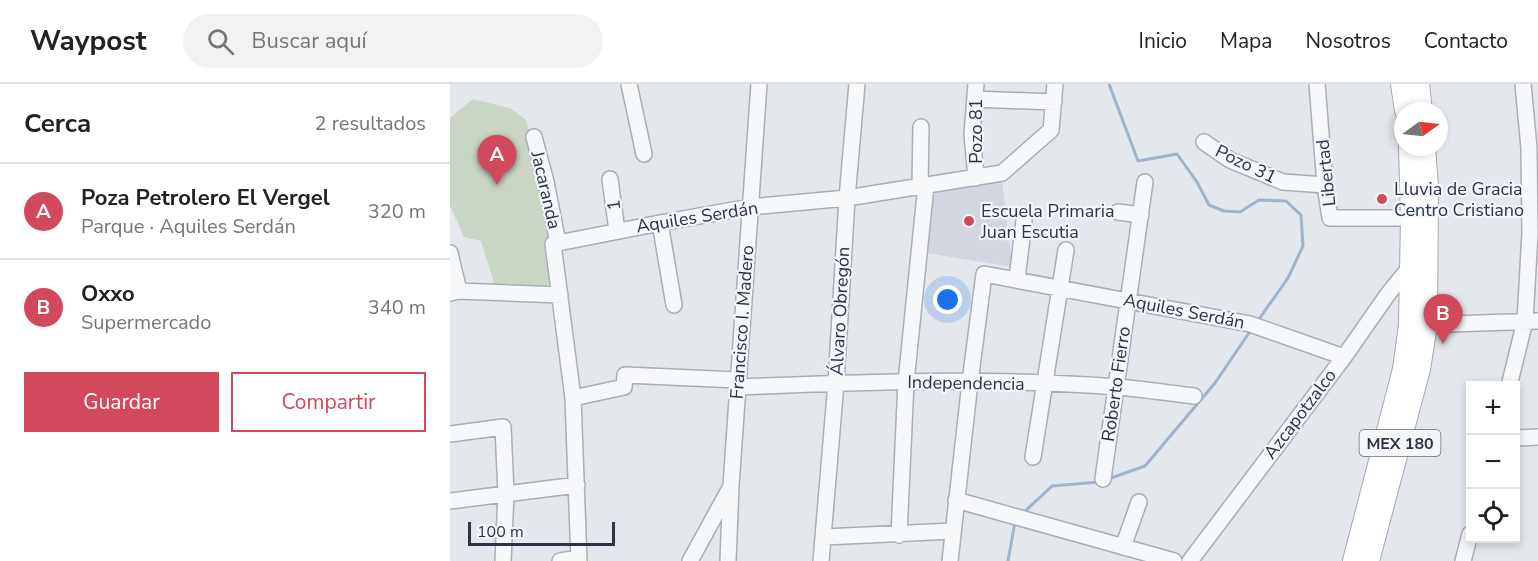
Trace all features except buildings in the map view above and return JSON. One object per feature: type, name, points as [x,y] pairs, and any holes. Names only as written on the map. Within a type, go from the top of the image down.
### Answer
[{"type":"main road","points":[[1401,84],[1404,102]]},
{"type":"main road","points":[[1419,84],[1421,102]]},
{"type":"main road","name":"MEX 180","points":[[1369,561],[1420,369],[1418,325],[1410,267],[1409,156]]},
{"type":"main road","name":"MEX 180","points":[[1353,561],[1403,369],[1418,325],[1428,187],[1426,156]]},
{"type":"street","points":[[629,84],[644,154]]},
{"type":"street","name":"Francisco I. Madero","points":[[728,561],[731,486],[759,84]]},
{"type":"street","name":"Álvaro Obregón","points":[[821,561],[857,84]]},
{"type":"street","points":[[975,91],[1054,102],[1056,84]]},
{"type":"street","name":"Libertad","points":[[1317,84],[1330,218],[1411,218]]},
{"type":"street","points":[[1511,381],[1531,321],[1529,148],[1523,84]]},
{"type":"street","name":"Pozo 81","points":[[975,91],[972,134],[976,178]]},
{"type":"street","name":"Aquiles Serdán","points":[[558,243],[750,207],[847,198],[1002,173],[1051,130],[1054,102]]},
{"type":"street","points":[[899,535],[906,382],[923,186],[921,127]]},
{"type":"street","name":"Jacaranda","points":[[534,137],[558,243]]},
{"type":"street","name":"Pozo 31","points":[[1204,142],[1230,160],[1283,182],[1325,184]]},
{"type":"street","name":"1","points":[[610,178],[617,231]]},
{"type":"street","name":"Roberto Fierro","points":[[1103,479],[1146,182]]},
{"type":"street","points":[[1118,212],[1142,215]]},
{"type":"street","points":[[1017,279],[1024,221]]},
{"type":"street","points":[[660,223],[674,305]]},
{"type":"street","points":[[558,243],[553,244],[573,398],[579,560],[560,561]]},
{"type":"street","points":[[1033,457],[1066,250]]},
{"type":"street","points":[[450,253],[454,292],[560,295]]},
{"type":"street","name":"Azcapotzalco","points":[[1190,561],[1410,267]]},
{"type":"street","name":"Aquiles Serdán","points":[[970,382],[984,273],[1250,324],[1344,357]]},
{"type":"street","points":[[1418,325],[1531,321]]},
{"type":"street","name":"Independencia","points":[[573,398],[624,387],[625,375],[738,383],[1044,384],[1116,387],[1194,396]]},
{"type":"street","points":[[950,561],[970,382]]},
{"type":"street","points":[[450,434],[503,428],[506,493],[503,561]]},
{"type":"street","points":[[1520,438],[1538,437]]},
{"type":"street","points":[[450,501],[577,485]]},
{"type":"street","points":[[690,561],[731,486]]},
{"type":"street","points":[[956,500],[1174,561]]},
{"type":"street","points":[[1123,547],[1139,502]]},
{"type":"street","points":[[824,537],[953,531]]},
{"type":"street","points":[[1464,561],[1468,543]]},
{"type":"shaded area","name":"Escuela Primaria Juan Escutia","points":[[1002,180],[1012,267],[927,253],[934,190]]},
{"type":"green space","points":[[473,99],[510,108],[526,120],[540,165],[550,213],[553,280],[545,287],[495,286],[481,241],[464,237],[450,205],[450,118]]},
{"type":"waterway","points":[[1109,84],[1138,161],[1177,154],[1197,182],[1209,205],[1224,211],[1240,212],[1259,200],[1286,201],[1301,215],[1303,246],[1288,278],[1257,322]]},
{"type":"waterway","points":[[1108,479],[1145,466],[1215,383],[1251,330]]},
{"type":"waterway","points":[[1023,513],[1052,486],[1099,482]]},
{"type":"waterway","points":[[1008,561],[1015,522]]},
{"type":"place","name":"Poza Petrolero El Vergel","points":[[497,185]]},
{"type":"place","name":"Lluvia de Gracia Centro Cristiano","points":[[1382,199]]},
{"type":"place","name":"Escuela Primaria Juan Escutia","points":[[969,221]]},
{"type":"place","name":"Oxxo","points":[[1443,344]]}]
